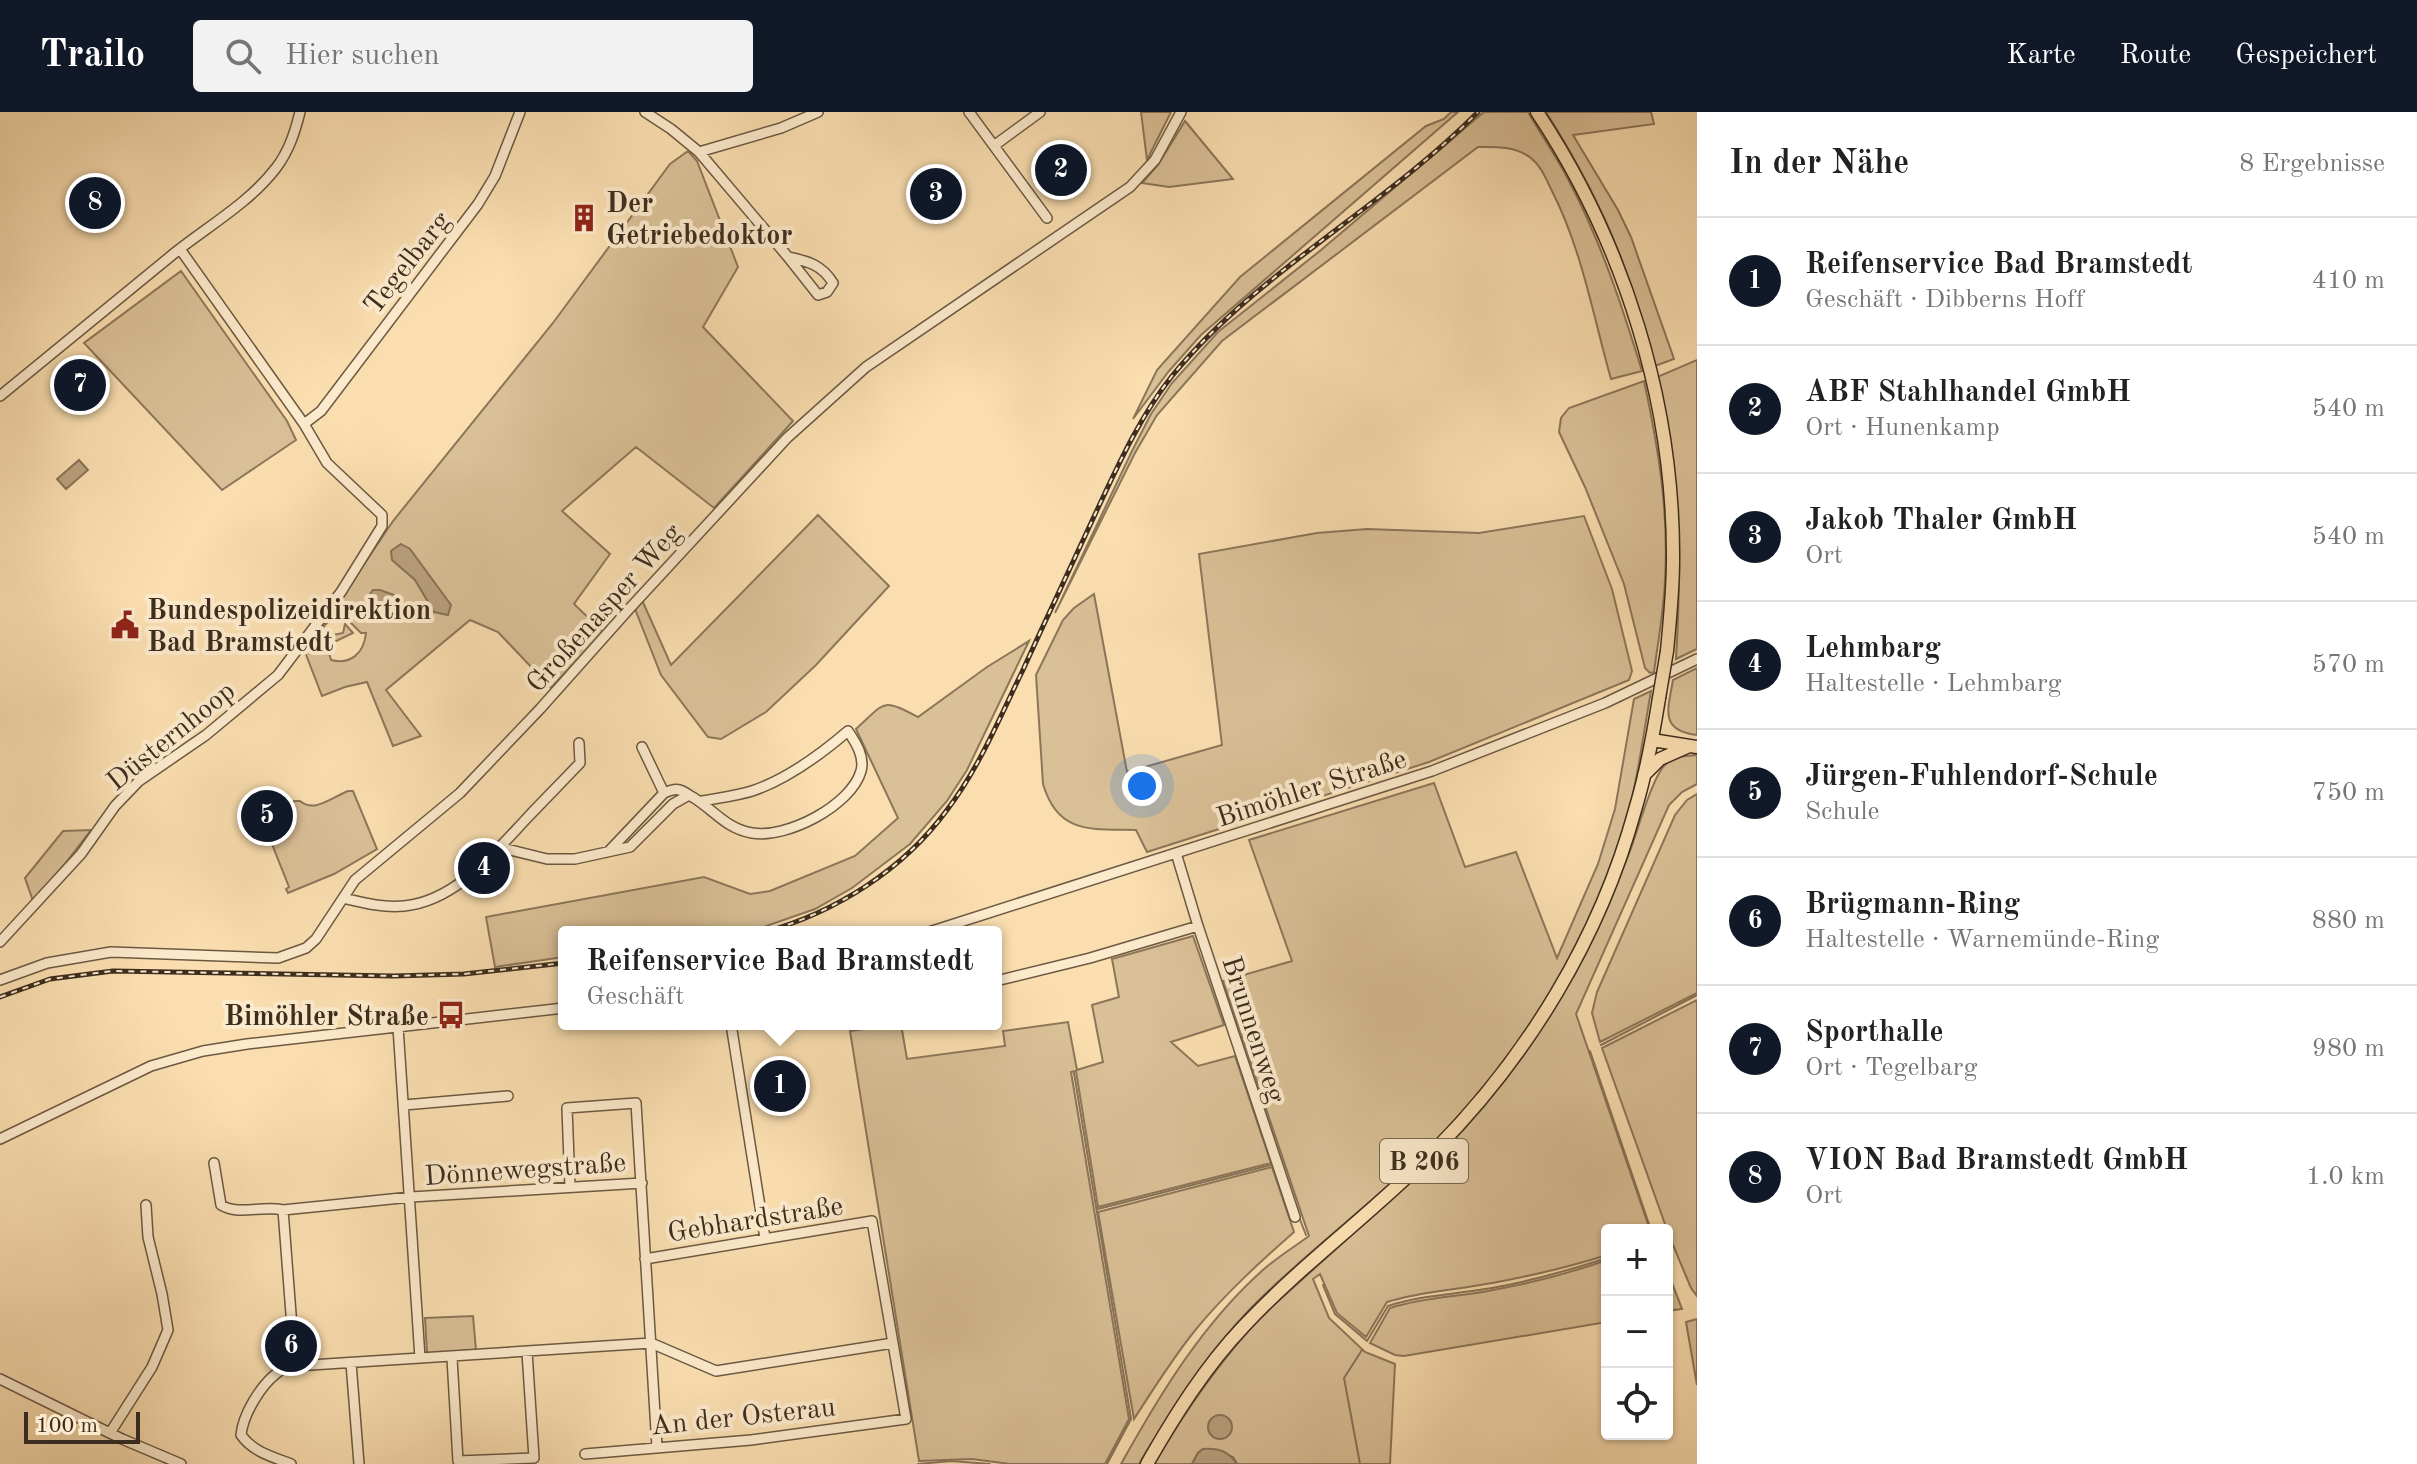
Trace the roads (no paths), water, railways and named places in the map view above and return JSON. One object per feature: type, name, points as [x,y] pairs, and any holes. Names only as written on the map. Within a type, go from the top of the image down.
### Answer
[{"type":"main road","name":"B 206","points":[[1147,1464],[1195,1385],[1243,1327],[1274,1295],[1436,1149],[1476,1106],[1515,1056],[1556,993],[1592,925],[1624,845],[1652,740],[1667,651],[1673,560],[1665,451],[1646,357],[1625,287],[1600,226],[1568,162],[1537,112]]},
{"type":"main road","points":[[1652,740],[1692,747]]},
{"type":"main road","points":[[1644,775],[1660,759],[1692,747]]},
{"type":"street","points":[[0,396],[268,178],[292,140],[300,112]]},
{"type":"street","name":"Tegelbarg","points":[[304,424],[321,411],[478,204],[495,176],[520,112]]},
{"type":"street","points":[[645,112],[699,152],[818,295],[827,292],[833,283],[826,272],[806,261],[788,257]]},
{"type":"street","points":[[699,152],[781,128],[818,112]]},
{"type":"street","points":[[969,112],[1047,218]]},
{"type":"street","points":[[995,145],[1040,112]]},
{"type":"street","name":"Großenasper Weg","points":[[0,980],[47,963],[111,952],[278,958],[306,948],[316,939],[355,880],[469,784],[787,438],[866,367],[1130,187],[1155,160],[1181,112]]},
{"type":"street","points":[[180,249],[304,424]]},
{"type":"street","name":"Düsternhoop","points":[[0,942],[81,854],[115,806],[139,781],[206,735],[278,675],[341,592],[382,526],[382,515],[327,463],[304,424]]},
{"type":"street","name":"Bimöhler Straße","points":[[948,926],[1432,771],[1605,703],[1697,659]]},
{"type":"street","points":[[610,850],[664,793],[673,789],[680,789],[702,801],[720,820],[755,834],[799,826],[836,803],[852,788],[861,772],[857,745],[848,731],[793,772],[752,791],[702,801]]},
{"type":"street","points":[[343,898],[374,906],[407,906],[448,892],[502,848],[580,763],[579,743]]},
{"type":"street","points":[[642,747],[664,793]]},
{"type":"street","points":[[502,848],[547,859],[575,859],[630,847],[673,804],[689,795]]},
{"type":"street","name":"Brunnenweg","points":[[1176,853],[1295,1217]]},
{"type":"street","points":[[1002,980],[1090,958],[1198,926]]},
{"type":"street","points":[[0,1139],[127,1076],[173,1059],[247,1044],[558,1009]]},
{"type":"street","points":[[398,1027],[420,1358]]},
{"type":"street","points":[[732,1030],[765,1238]]},
{"type":"street","points":[[404,1105],[508,1096]]},
{"type":"street","points":[[570,1187],[567,1108],[636,1103],[657,1447]]},
{"type":"street","name":"Dönnewegstraße","points":[[214,1163],[221,1205],[230,1210],[283,1210],[411,1197],[642,1183]]},
{"type":"street","points":[[110,1433],[152,1367],[168,1330],[148,1237],[146,1205]]},
{"type":"street","points":[[283,1210],[295,1366]]},
{"type":"street","name":"Gebhardstraße","points":[[645,1259],[872,1221],[893,1343]]},
{"type":"street","points":[[291,1464],[258,1451],[241,1435],[242,1425],[264,1386],[279,1370],[295,1366],[651,1343],[716,1371],[893,1343]]},
{"type":"street","name":"An der Osterau","points":[[585,1454],[751,1440],[906,1419],[893,1343]]},
{"type":"street","points":[[452,1358],[458,1461],[534,1458],[527,1352]]},
{"type":"street","points":[[351,1363],[359,1464]]},
{"type":"street","points":[[0,1379],[181,1464]]},
{"type":"waterway","points":[[1601,1045],[1697,995]]},
{"type":"waterway","points":[[1590,1051],[1649,1224]]},
{"type":"waterway","points":[[1074,1073],[1131,1419],[1107,1464]]},
{"type":"waterway","points":[[1098,1209],[1271,1165]]},
{"type":"waterway","points":[[1299,1217],[1306,1235]]},
{"type":"waterway","points":[[1323,1285],[1335,1314],[1367,1341],[1388,1306],[1521,1282],[1601,1260]]},
{"type":"waterway","points":[[1360,1464],[1344,1378],[1362,1350]]},
{"type":"waterway","points":[[918,1464],[951,1461],[990,1464]]},
{"type":"railway","points":[[782,926],[842,900],[889,870],[910,852],[947,810],[997,725],[1122,457],[1140,423],[1172,376],[1206,338],[1243,304],[1402,179],[1478,112]]},
{"type":"railway","points":[[0,997],[50,979],[113,971],[394,976],[464,974],[558,964]]},
{"type":"place","name":"ABF Stahlhandel GmbH","points":[[1061,170]]},
{"type":"place","name":"Jakob Thaler GmbH","points":[[936,194]]},
{"type":"place","name":"VION Bad Bramstedt GmbH","points":[[95,203]]},
{"type":"place","name":"Der Getriebedoktor","points":[[584,218]]},
{"type":"place","name":"Sporthalle","points":[[80,385]]},
{"type":"place","name":"Bundespolizeidirektion Bad Bramstedt","points":[[125,625]]},
{"type":"place","name":"Jürgen-Fuhlendorf-Schule","points":[[267,816]]},
{"type":"place","name":"Lehmbarg","points":[[484,868]]},
{"type":"place","name":"Bimöhler Straße","points":[[451,1015]]},
{"type":"place","name":"Reifenservice Bad Bramstedt","points":[[780,1086]]},
{"type":"place","name":"Brügmann-Ring","points":[[291,1346]]}]
